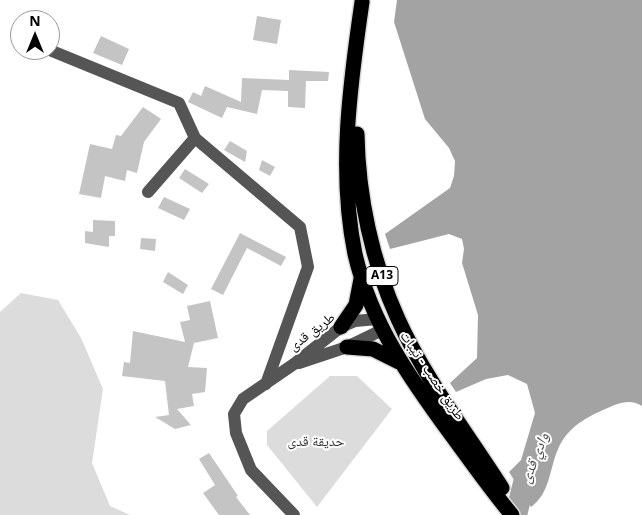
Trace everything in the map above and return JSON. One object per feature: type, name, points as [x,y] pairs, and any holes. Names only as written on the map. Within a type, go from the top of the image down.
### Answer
[{"type":"highway","name":"طريق خصب - تيبات","points":[[362,1],[351,91],[347,170],[351,227],[361,276],[400,363],[512,515]]},
{"type":"highway","name":"طريق خصب - تيبات","points":[[362,1],[357,116],[358,157],[370,233],[392,303],[406,335],[446,403],[519,515]]},
{"type":"highway","points":[[341,327],[356,305],[361,276]]},
{"type":"highway","points":[[392,303],[383,324],[406,335]]},
{"type":"highway","points":[[347,347],[374,348],[400,363]]},
{"type":"street","points":[[60,54],[179,103],[195,138],[300,227],[308,267],[266,384]]},
{"type":"street","points":[[148,192],[195,138]]},
{"type":"street","name":"طريق قدى","points":[[294,515],[251,470],[236,433],[234,414],[243,399],[294,364],[341,327],[355,321],[383,324]]},
{"type":"street","name":"طريق قدى","points":[[294,364],[347,347],[383,324]]},
{"type":"green space","points":[[21,293],[58,300],[81,338],[103,389],[92,463],[110,506],[130,515],[0,515],[0,312]]},
{"type":"green space","name":"حديقة قدى","points":[[330,376],[357,376],[392,409],[317,507],[267,445],[267,431]]},
{"type":"water","points":[[397,0],[642,0],[642,406],[634,402],[618,404],[576,425],[561,443],[547,486],[538,501],[531,507],[509,472],[521,460],[535,413],[527,384],[508,375],[486,379],[456,392],[450,383],[477,358],[478,315],[462,263],[464,249],[462,239],[449,234],[390,249],[385,234],[450,188],[454,176],[455,161],[449,148],[425,119],[394,22]]},
{"type":"building","points":[[257,16],[281,20],[277,44],[253,40]]},
{"type":"building","points":[[101,36],[129,49],[122,65],[93,53]]},
{"type":"building","points":[[289,70],[329,72],[328,81],[306,81],[305,108],[288,107],[288,91],[262,90],[257,114],[227,107],[222,118],[188,102],[193,92],[201,96],[205,86],[241,102],[242,78],[289,80]]},
{"type":"building","points":[[143,107],[161,119],[144,142],[137,173],[127,170],[125,181],[105,176],[101,198],[79,194],[90,144],[112,149],[116,135],[121,136]]},
{"type":"building","points":[[230,141],[247,151],[245,162],[224,150]]},
{"type":"building","points":[[262,160],[275,167],[270,176],[259,170]]},
{"type":"building","points":[[185,169],[209,184],[202,193],[179,178]]},
{"type":"building","points":[[164,197],[190,209],[184,220],[158,208]]},
{"type":"building","points":[[93,220],[115,221],[115,236],[109,236],[109,247],[85,243],[85,231],[93,232]]},
{"type":"building","points":[[240,233],[286,257],[281,266],[247,248],[223,295],[211,289]]},
{"type":"building","points":[[141,238],[156,239],[155,251],[140,249]]},
{"type":"building","points":[[168,272],[188,285],[183,294],[163,282]]},
{"type":"building","points":[[210,301],[218,338],[194,343],[188,367],[207,368],[205,392],[192,394],[194,406],[177,409],[191,425],[175,429],[155,417],[169,415],[165,381],[122,376],[124,362],[130,363],[133,331],[185,342],[180,322],[190,320],[187,306]]},
{"type":"building","points":[[209,453],[238,496],[236,497],[250,515],[219,515],[203,493],[215,485],[199,459]]},
{"type":"waterway","name":"وادي قدى","points":[[516,515],[525,479],[532,464]]}]
